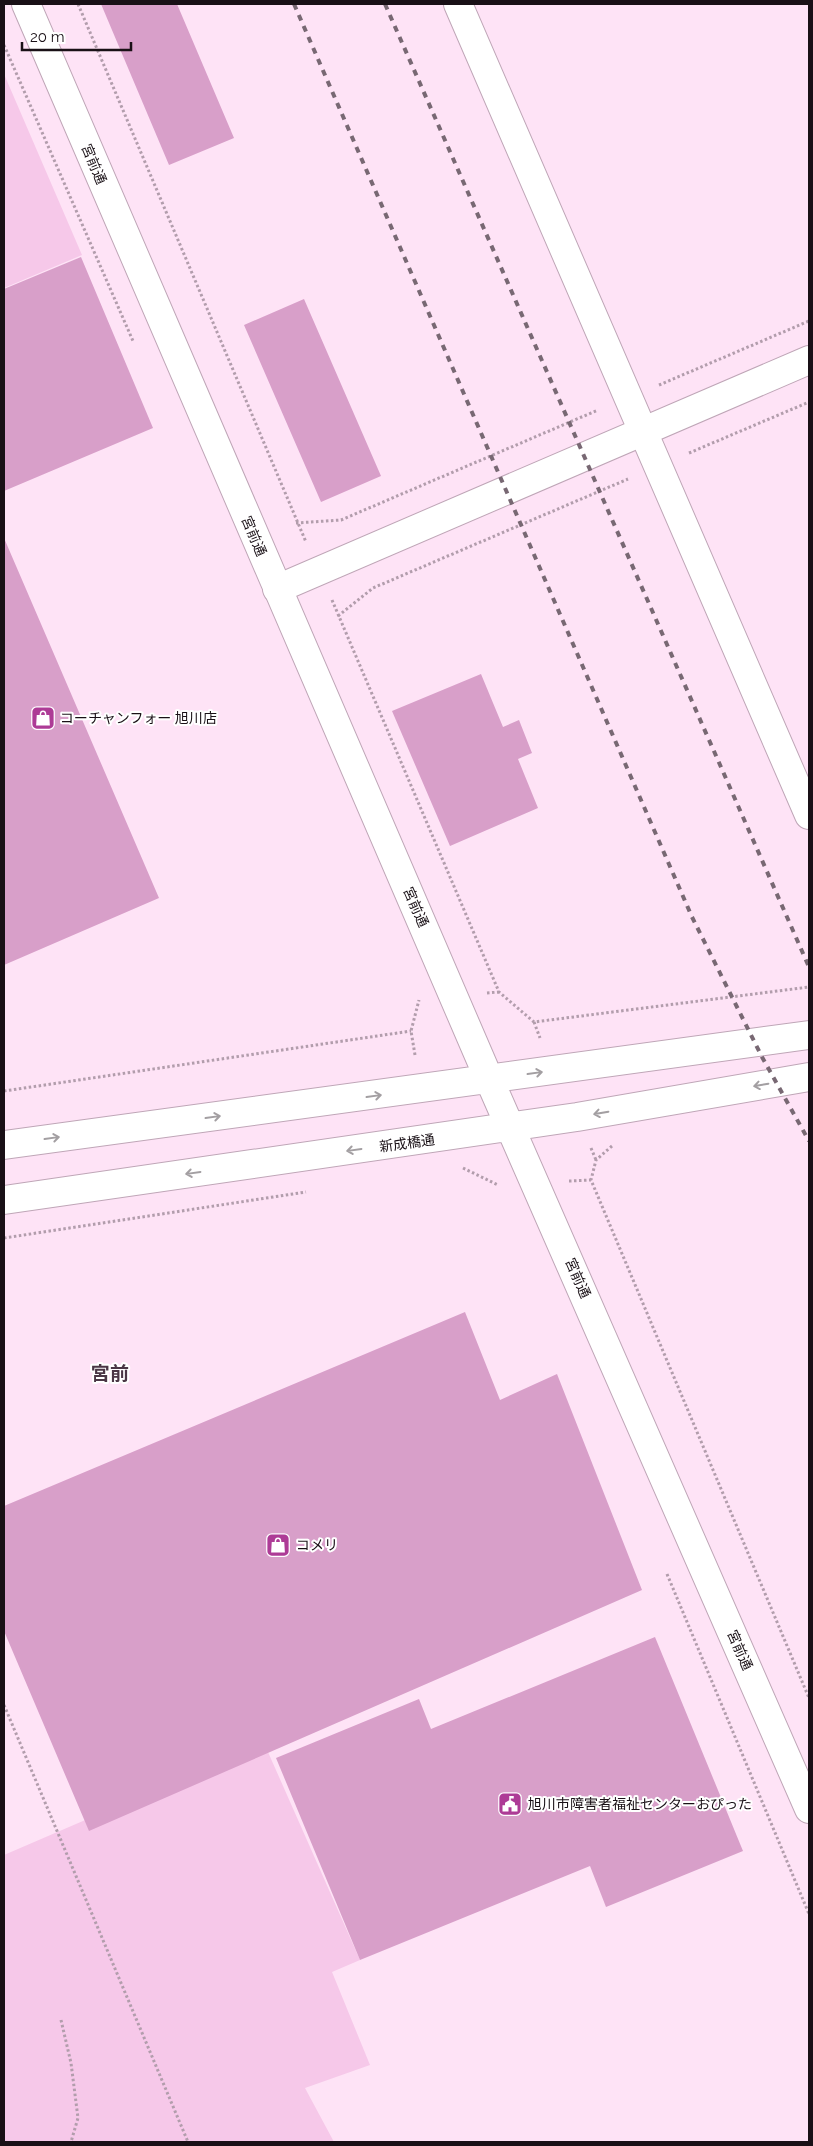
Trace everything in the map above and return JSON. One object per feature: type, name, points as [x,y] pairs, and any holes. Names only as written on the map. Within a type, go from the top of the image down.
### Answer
[{"type":"street","name":"宮前通","points":[[26,4],[489,1079],[809,1809]]},
{"type":"street","points":[[458,4],[660,466],[809,815]]},
{"type":"street","points":[[277,589],[809,360]]},
{"type":"street","points":[[4,1145],[809,1034]]},
{"type":"street","name":"新成橋通","points":[[4,1200],[577,1117],[809,1077]]},
{"type":"path","points":[[78,4],[296,523],[320,570],[499,992],[534,1022],[809,988]]},
{"type":"path","points":[[296,523],[341,520],[809,321]]},
{"type":"path","points":[[338,616],[373,588],[809,402]]},
{"type":"path","points":[[4,1091],[411,1031]]},
{"type":"path","points":[[617,1141],[596,1160],[591,1180],[809,1698]]},
{"type":"path","points":[[456,1170],[466,1168],[507,1189]]},
{"type":"path","points":[[4,1238],[309,1192]]},
{"type":"path","points":[[664,1566],[809,1914]]},
{"type":"path","points":[[4,1705],[188,2142]]},
{"type":"path","points":[[61,2020],[71,2063],[78,2118],[71,2142]]},
{"type":"shaded area","points":[[4,74],[82,255],[4,288]]},
{"type":"shaded area","points":[[264,1743],[360,1960],[332,1972],[370,2065],[305,2088],[334,2142],[4,2142],[4,1855]]},
{"type":"building","points":[[101,4],[177,4],[234,138],[169,165]]},
{"type":"building","points":[[81,257],[153,428],[4,491],[4,289]]},
{"type":"building","points":[[304,299],[381,476],[321,502],[244,325]]},
{"type":"building","name":"コーチャンフォー 旭川店","points":[[4,538],[159,898],[4,965]]},
{"type":"building","points":[[481,674],[503,727],[519,720],[532,753],[518,759],[538,808],[450,846],[392,711]]},
{"type":"building","points":[[465,1312],[500,1400],[557,1374],[642,1590],[89,1831],[4,1631],[4,1506]]},
{"type":"building","name":"旭川市障害者福祉センターおぴった","points":[[655,1637],[743,1851],[606,1907],[590,1866],[360,1960],[276,1758],[419,1699],[431,1729]]},
{"type":"railway","points":[[294,4],[692,917],[762,1057],[809,1141]]},
{"type":"railway","points":[[385,4],[809,967]]},
{"type":"place","name":"コーチャンフォー 旭川店","points":[[43,718]]},
{"type":"place","name":"コメリ","points":[[278,1545]]},
{"type":"place","name":"旭川市障害者福祉センターおぴった","points":[[510,1804]]},
{"type":"district","name":"宮前","points":[[110,1373]]}]
